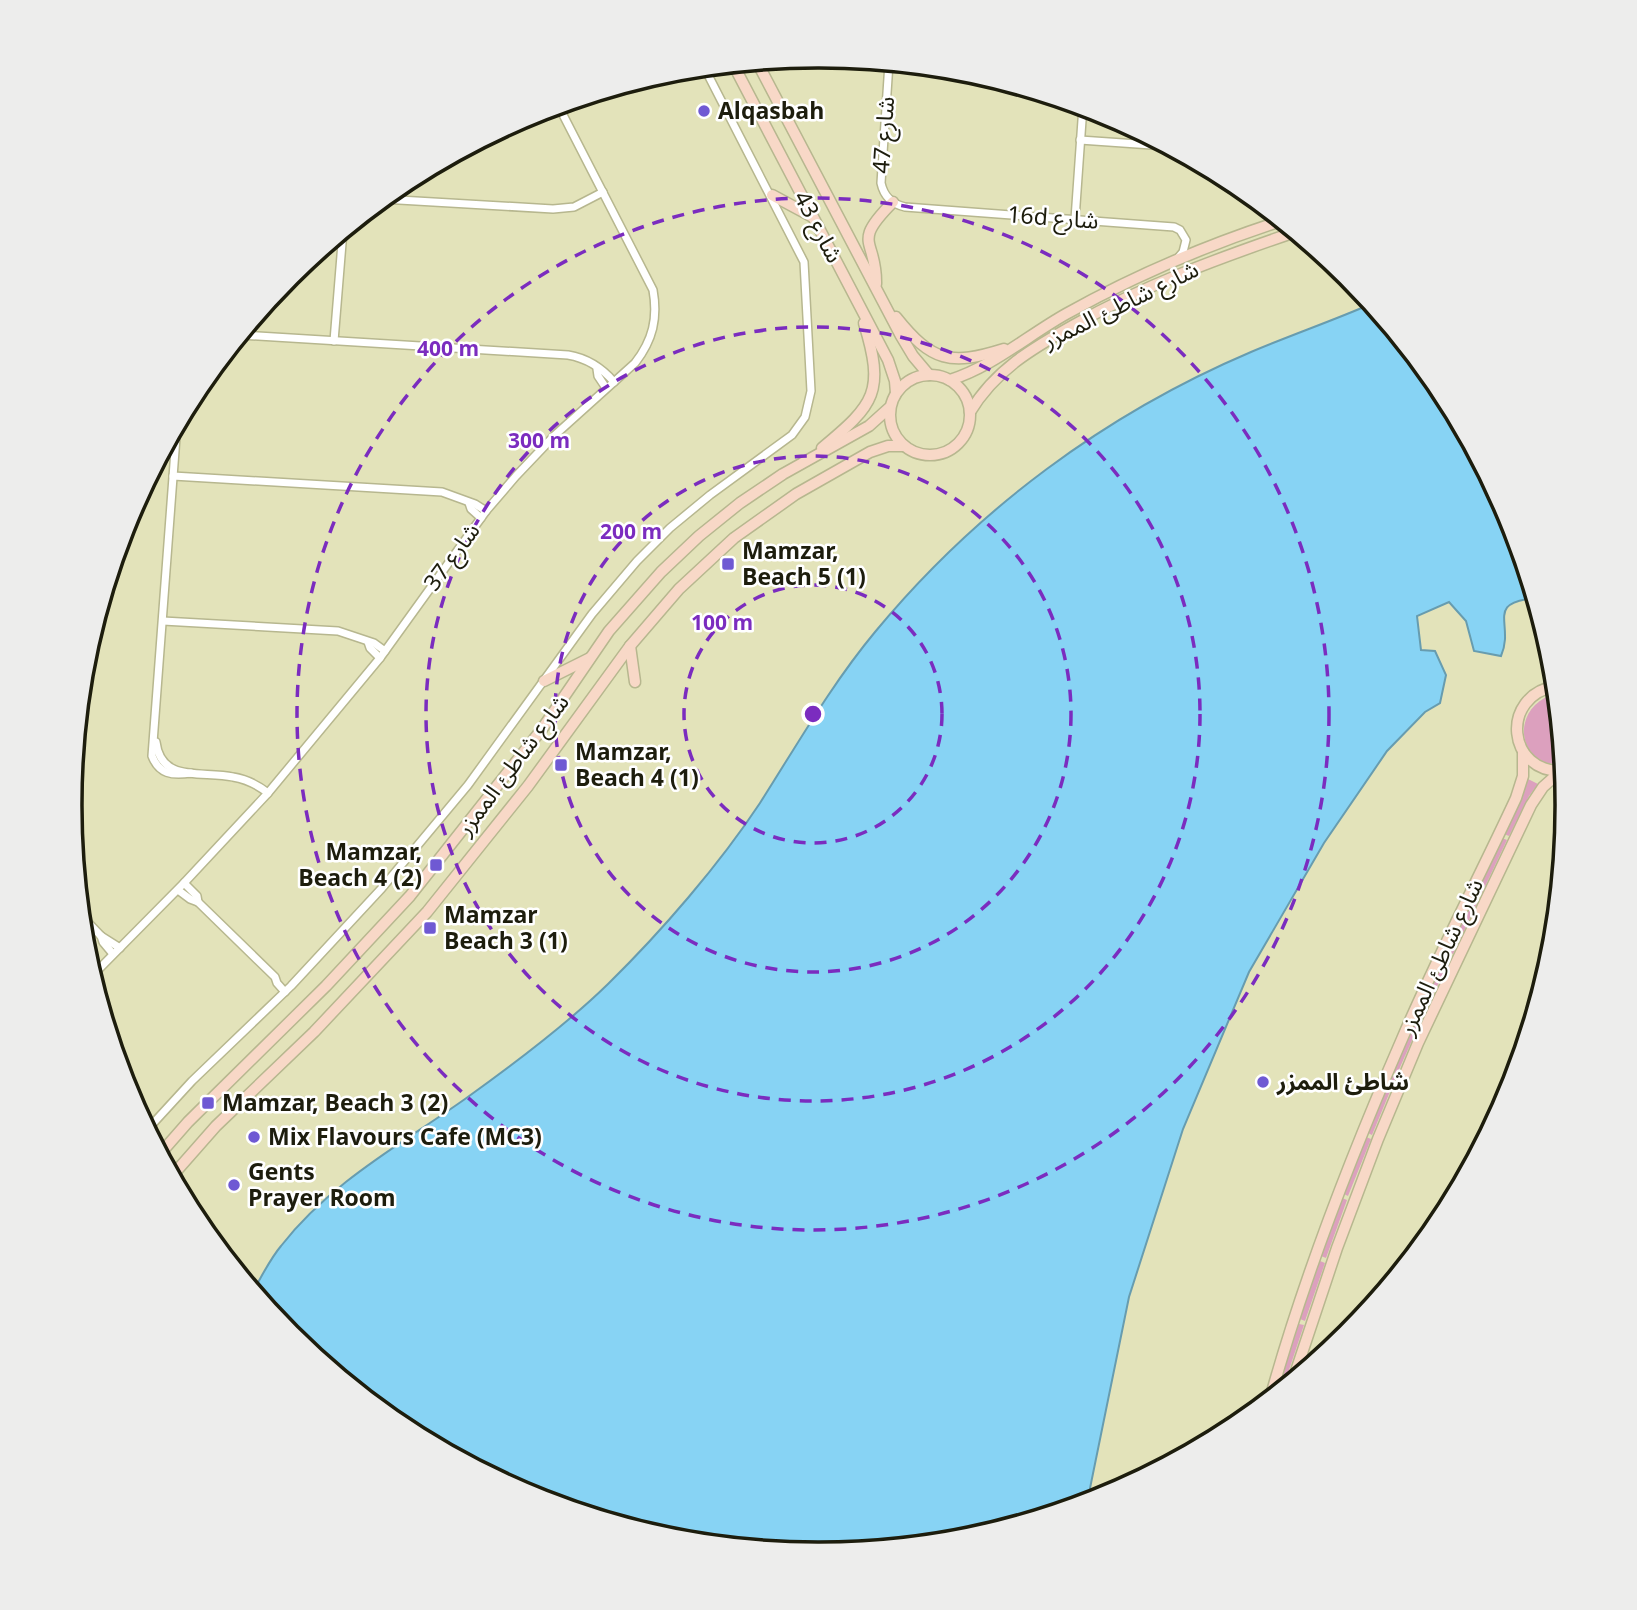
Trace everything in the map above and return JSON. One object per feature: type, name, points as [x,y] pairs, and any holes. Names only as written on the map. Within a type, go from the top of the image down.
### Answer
[{"type":"main road","name":"شارع 43","points":[[762,71],[907,346],[929,375]]},
{"type":"main road","name":"شارع 43","points":[[738,73],[892,369],[896,393]]},
{"type":"main road","points":[[772,195],[813,217]]},
{"type":"main road","points":[[893,202],[875,220],[868,237],[868,246],[878,293],[918,342],[940,355],[956,359],[970,358],[1015,345]]},
{"type":"main road","name":"شارع شاطئ الممزر","points":[[950,380],[980,369],[1015,345],[1102,295],[1227,239],[1272,224]]},
{"type":"main road","name":"شارع شاطئ الممزر","points":[[970,412],[984,390],[1003,369],[1089,316],[1189,269],[1285,235]]},
{"type":"main road","points":[[806,461],[855,419],[871,394],[875,365],[858,303]]},
{"type":"main road","points":[[929,375],[950,380],[963,393],[970,412],[967,430],[956,446],[940,454],[921,455],[904,446],[891,426],[889,408],[896,393],[910,380],[929,375]]},
{"type":"main road","name":"شارع شاطئ الممزر","points":[[166,1147],[326,986],[410,896],[542,730],[590,658],[626,611],[679,554],[740,503],[806,461],[869,426],[889,408]]},
{"type":"main road","name":"شارع شاطئ الممزر","points":[[178,1169],[216,1126],[321,1025],[427,912],[528,786],[630,646],[656,613],[688,580],[754,522],[796,494],[850,462],[880,448],[904,446]]},
{"type":"main road","points":[[630,646],[635,682]]},
{"type":"main road","points":[[544,681],[590,658]]},
{"type":"main road","name":"شارع شاطئ الممزر","points":[[1275,1383],[1313,1265],[1354,1155],[1403,1036],[1516,798],[1523,776],[1523,752],[1516,729],[1518,716],[1523,705],[1546,688]]},
{"type":"main road","points":[[1523,752],[1540,767],[1554,770]]},
{"type":"main road","name":"شارع شاطئ الممزر","points":[[1299,1363],[1357,1193],[1418,1043],[1531,805],[1543,787],[1554,777]]},
{"type":"street","name":"شارع 47","points":[[888,72],[881,183],[883,191],[893,202]]},
{"type":"street","points":[[154,1122],[192,1081],[288,989],[358,915],[438,823],[509,732],[592,614],[644,554],[710,495],[792,435],[805,417],[811,390],[806,269],[802,254],[709,77]]},
{"type":"street","name":"شارع 37","points":[[100,967],[178,890],[265,797],[382,654],[483,515],[534,456],[643,353],[653,329],[655,303],[649,278],[563,114]]},
{"type":"street","points":[[1075,219],[1082,117]]},
{"type":"street","points":[[1080,140],[1145,145]]},
{"type":"street","points":[[398,200],[553,209],[575,207],[603,191]]},
{"type":"street","name":"16d شارع","points":[[893,202],[905,207],[1174,227],[1184,235],[1185,240],[1183,252],[1177,260]]},
{"type":"street","points":[[334,341],[342,243]]},
{"type":"street","points":[[251,336],[568,355],[582,358],[604,371],[614,382]]},
{"type":"street","points":[[597,369],[606,388]]},
{"type":"street","points":[[175,446],[152,756],[155,764],[170,775],[230,776],[258,786],[265,797]]},
{"type":"street","points":[[173,476],[442,492],[475,504],[483,515]]},
{"type":"street","points":[[163,621],[338,631],[377,645],[382,654]]},
{"type":"street","points":[[184,883],[197,896],[198,902]]},
{"type":"street","points":[[178,890],[198,902],[275,977],[282,978],[288,989]]},
{"type":"street","points":[[92,926],[120,948]]},
{"type":"street","points":[[102,936],[103,942],[113,954]]},
{"type":"shaded area","points":[[1547,697],[1554,763],[1536,757],[1528,748],[1524,737],[1524,725],[1529,713]]},
{"type":"shaded area","points":[[1528,779],[1538,784],[1509,836],[1504,834]]},
{"type":"shaded area","points":[[1502,838],[1507,840],[1481,895],[1477,892]]},
{"type":"shaded area","points":[[1474,896],[1479,899],[1453,954],[1448,952]]},
{"type":"shaded area","points":[[1446,955],[1451,958],[1424,1013],[1419,1011]]},
{"type":"shaded area","points":[[1417,1016],[1422,1018],[1397,1074],[1393,1072]]},
{"type":"shaded area","points":[[1391,1075],[1396,1077],[1372,1135],[1368,1133]]},
{"type":"shaded area","points":[[1366,1137],[1371,1139],[1348,1196],[1344,1194]]},
{"type":"shaded area","points":[[1342,1198],[1347,1200],[1326,1258],[1321,1256]]},
{"type":"shaded area","points":[[1320,1261],[1325,1263],[1305,1321],[1300,1319]]},
{"type":"shaded area","points":[[1299,1324],[1304,1325],[1288,1372],[1280,1379]]},
{"type":"water","points":[[1361,308],[1403,356],[1457,437],[1499,523],[1526,600],[1510,605],[1506,610],[1501,656],[1474,651],[1466,621],[1449,602],[1417,616],[1421,650],[1435,651],[1446,675],[1440,703],[1425,712],[1387,751],[1324,843],[1249,972],[1183,1129],[1129,1297],[1090,1490],[1009,1517],[962,1528],[867,1540],[770,1540],[675,1528],[582,1503],[537,1486],[450,1443],[370,1390],[298,1326],[258,1283],[281,1246],[322,1202],[344,1183],[520,1058],[574,1015],[628,964],[669,920],[726,850],[859,652],[914,587],[1000,506],[1046,470],[1145,405],[1251,352]]},
{"type":"place","name":"Alqasbah","points":[[704,111]]},
{"type":"place","name":"Mamzar, Beach 5 (1)","points":[[728,564]]},
{"type":"place","name":"Mamzar, Beach 4 (1)","points":[[561,765]]},
{"type":"place","name":"Mamzar, Beach 4 (2)","points":[[436,865]]},
{"type":"place","name":"Mamzar Beach 3 (1)","points":[[430,928]]},
{"type":"place","name":"شاطئ الممزر","points":[[1263,1082]]},
{"type":"place","name":"Mamzar, Beach 3 (2)","points":[[208,1103]]},
{"type":"place","name":"Mix Flavours Cafe (MC3)","points":[[254,1137]]},
{"type":"place","name":"Gents Prayer Room","points":[[234,1185]]}]
